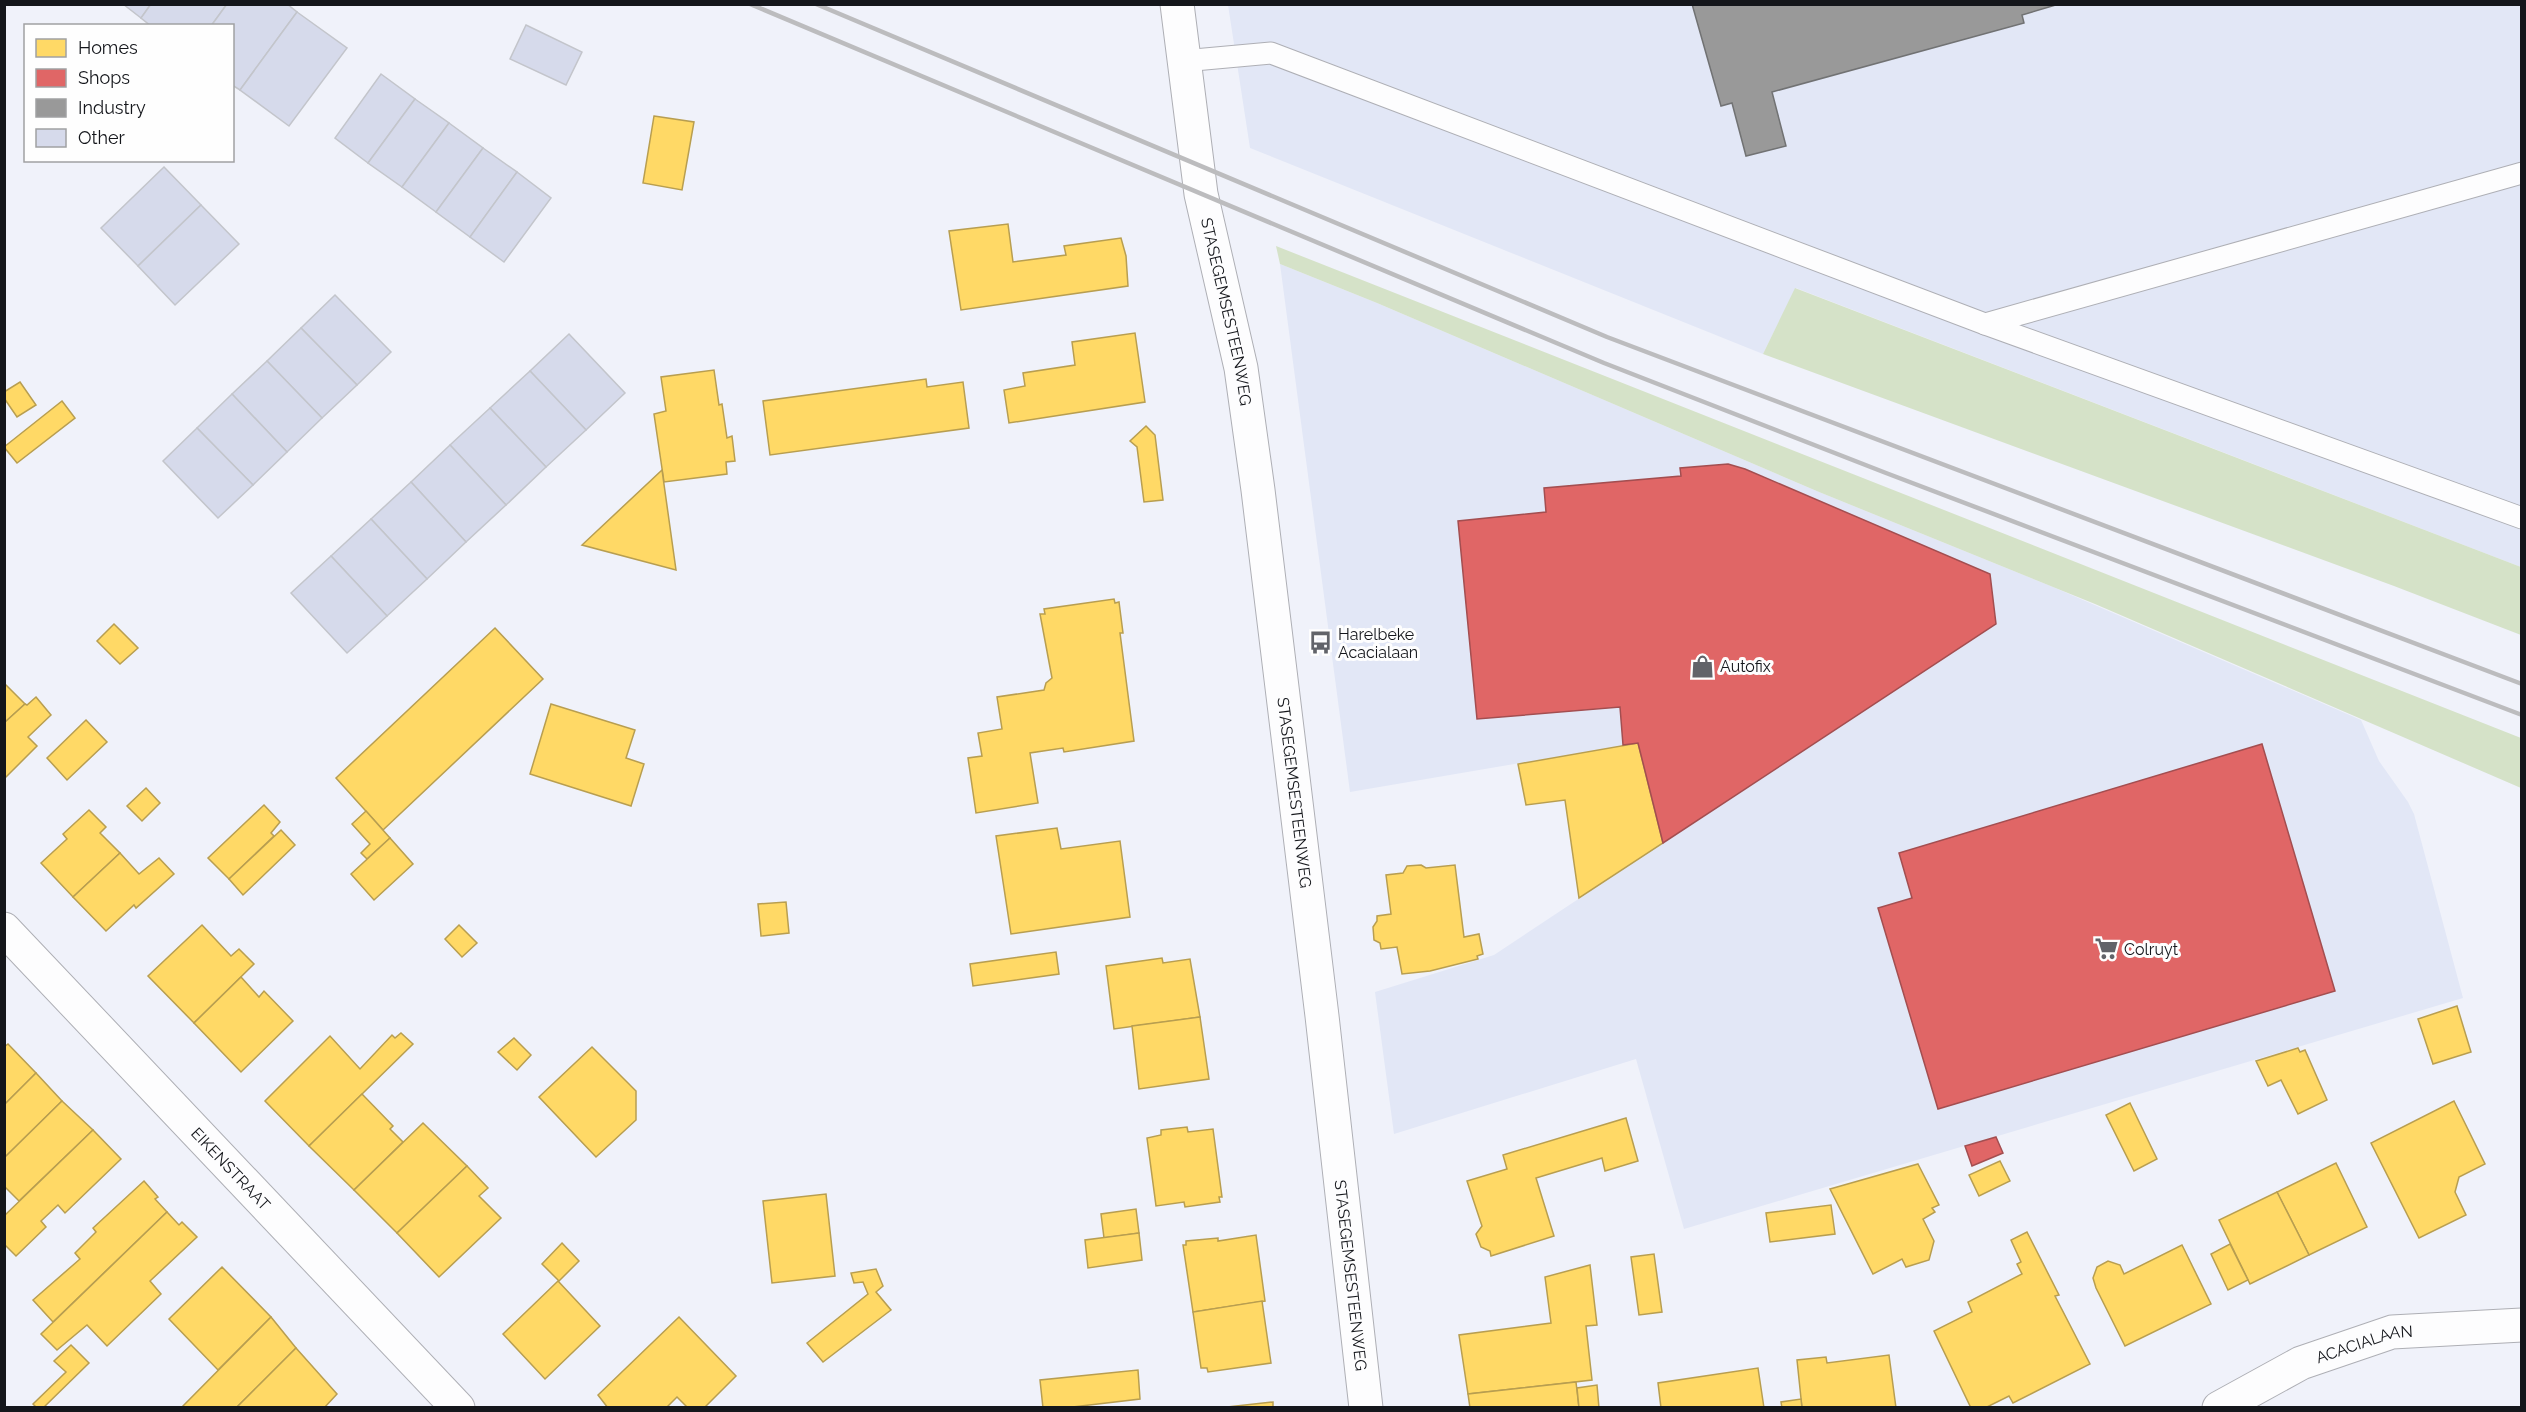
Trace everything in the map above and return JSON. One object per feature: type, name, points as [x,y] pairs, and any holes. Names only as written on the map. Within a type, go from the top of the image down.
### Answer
[{"type":"street","name":"STASEGEMSESTEENWEG","points":[[1177,4],[1200,180],[1241,368],[1256,479],[1321,1004],[1366,1407]]},
{"type":"street","name":"EIKENSTRAAT","points":[[4,929],[458,1407]]},
{"type":"street","name":"ACACIALAAN","points":[[2219,1407],[2301,1364],[2392,1332],[2522,1324]]},
{"type":"lane","points":[[1184,61],[1271,53],[1985,324],[2522,518]]},
{"type":"lane","points":[[1985,324],[2522,173]]},
{"type":"shaded area","points":[[1228,5],[2521,5],[2521,567],[1796,288],[1763,354],[1250,148]]},
{"type":"shaded area","points":[[1280,264],[1377,303],[1819,492],[2053,587],[2361,720],[2379,761],[2414,814],[2463,998],[1684,1229],[1636,1059],[1394,1134],[1375,992],[1494,955],[1663,843],[1638,743],[1350,792]]},
{"type":"green space","points":[[1276,246],[2521,738],[2521,788],[2095,604],[1819,492],[1377,303],[1280,264]]},
{"type":"green space","points":[[1795,288],[2521,567],[2521,635],[1763,354]]},
{"type":"building: Homes","points":[[654,116],[694,122],[682,190],[643,183]]},
{"type":"building: Homes","points":[[1008,224],[1013,262],[1066,255],[1064,246],[1121,238],[1126,256],[1128,286],[961,310],[949,231]]},
{"type":"building: Homes","points":[[1135,333],[1145,402],[1009,423],[1004,390],[1025,386],[1023,373],[1075,365],[1072,342]]},
{"type":"building: Homes","points":[[714,370],[719,405],[722,404],[727,438],[732,436],[735,461],[726,462],[727,474],[664,482],[654,414],[666,411],[661,377]]},
{"type":"building: Homes","points":[[926,379],[927,387],[963,382],[969,428],[770,455],[763,401]]},
{"type":"building: Homes","points":[[20,382],[36,405],[17,417],[4,398],[4,392]]},
{"type":"building: Homes","points":[[62,401],[75,418],[17,463],[4,447]]},
{"type":"building: Homes","points":[[1146,426],[1155,435],[1163,500],[1144,502],[1137,447],[1130,441]]},
{"type":"building: Homes","points":[[662,470],[676,570],[582,545]]},
{"type":"building: Homes","points":[[1114,599],[1115,603],[1119,602],[1123,633],[1120,633],[1134,741],[1064,752],[1063,748],[1030,753],[1038,803],[976,813],[968,758],[982,756],[978,733],[1002,729],[997,697],[1044,690],[1046,683],[1052,678],[1040,614],[1045,614],[1044,609]]},
{"type":"building: Homes","points":[[114,624],[138,648],[120,664],[97,641]]},
{"type":"building: Homes","points":[[495,628],[543,679],[383,830],[336,778]]},
{"type":"building: Homes","points":[[4,683],[25,704],[4,723]]},
{"type":"building: Homes","points":[[36,697],[51,715],[28,737],[37,746],[4,779],[4,723]]},
{"type":"building: Homes","points":[[551,704],[635,730],[626,758],[644,764],[631,806],[530,774]]},
{"type":"building: Homes","points":[[86,720],[107,742],[67,780],[47,758]]},
{"type":"building: Homes","points":[[1638,743],[1663,843],[1579,898],[1565,800],[1526,805],[1518,764]]},
{"type":"building: Homes","points":[[146,788],[160,803],[142,821],[127,806]]},
{"type":"building: Homes","points":[[264,805],[280,822],[271,833],[274,836],[229,879],[208,858]]},
{"type":"building: Homes","points":[[89,810],[106,827],[100,833],[120,853],[73,897],[41,863],[67,839],[63,834]]},
{"type":"building: Homes","points":[[366,811],[390,838],[367,859],[361,853],[370,844],[352,824]]},
{"type":"building: Homes","points":[[1057,828],[1061,849],[1120,841],[1130,917],[1011,934],[996,836]]},
{"type":"building: Homes","points":[[281,830],[295,845],[243,895],[229,879]]},
{"type":"building: Homes","points":[[390,838],[413,864],[374,900],[351,874]]},
{"type":"building: Homes","points":[[120,853],[139,874],[159,858],[174,874],[136,908],[134,905],[106,931],[73,897]]},
{"type":"building: Homes","points":[[1421,865],[1426,868],[1455,865],[1464,937],[1479,934],[1483,954],[1477,956],[1478,959],[1430,971],[1402,974],[1397,947],[1381,949],[1380,943],[1374,940],[1373,927],[1377,916],[1391,914],[1386,875],[1403,873],[1407,866]]},
{"type":"building: Homes","points":[[786,902],[789,933],[761,936],[758,904]]},
{"type":"building: Homes","points":[[202,925],[231,956],[239,949],[254,964],[194,1023],[148,976]]},
{"type":"building: Homes","points":[[459,925],[477,943],[462,957],[445,939]]},
{"type":"building: Homes","points":[[1056,952],[1059,974],[973,986],[970,964]]},
{"type":"building: Homes","points":[[1162,958],[1163,963],[1190,959],[1200,1017],[1114,1029],[1106,966]]},
{"type":"building: Homes","points":[[241,977],[259,997],[264,991],[293,1021],[241,1072],[194,1023]]},
{"type":"building: Homes","points":[[2457,1006],[2471,1052],[2433,1064],[2418,1019]]},
{"type":"building: Homes","points":[[1200,1017],[1209,1079],[1139,1089],[1132,1026]]},
{"type":"building: Homes","points":[[401,1033],[413,1044],[309,1146],[265,1101],[330,1036],[360,1069],[392,1035],[395,1038]]},
{"type":"building: Homes","points":[[514,1038],[531,1055],[517,1070],[498,1052]]},
{"type":"building: Homes","points":[[8,1044],[36,1073],[4,1105],[4,1047]]},
{"type":"building: Homes","points":[[592,1047],[636,1091],[636,1120],[596,1157],[539,1097]]},
{"type":"building: Homes","points":[[2298,1048],[2300,1052],[2305,1050],[2327,1100],[2298,1114],[2281,1080],[2268,1086],[2256,1061]]},
{"type":"building: Homes","points":[[36,1073],[62,1101],[4,1158],[4,1105]]},
{"type":"building: Homes","points":[[362,1094],[393,1126],[390,1129],[403,1142],[354,1190],[309,1146]]},
{"type":"building: Homes","points":[[62,1101],[93,1130],[19,1201],[4,1186],[4,1158]]},
{"type":"building: Homes","points":[[2454,1101],[2485,1164],[2459,1177],[2455,1192],[2466,1215],[2419,1238],[2371,1143]]},
{"type":"building: Homes","points":[[2130,1103],[2157,1159],[2134,1171],[2106,1115]]},
{"type":"building: Homes","points":[[1626,1118],[1638,1161],[1605,1171],[1602,1158],[1536,1178],[1554,1236],[1491,1256],[1490,1251],[1481,1247],[1476,1234],[1482,1226],[1467,1181],[1507,1169],[1503,1155]]},
{"type":"building: Homes","points":[[423,1123],[467,1166],[397,1233],[354,1190]]},
{"type":"building: Homes","points":[[1187,1127],[1188,1132],[1213,1129],[1222,1197],[1219,1197],[1220,1202],[1185,1207],[1184,1202],[1156,1206],[1147,1138],[1161,1135],[1161,1130]]},
{"type":"building: Homes","points":[[93,1130],[121,1159],[65,1213],[58,1205],[41,1221],[46,1227],[16,1256],[4,1244],[4,1216]]},
{"type":"building: Homes","points":[[2000,1161],[2010,1181],[1979,1196],[1969,1175]]},
{"type":"building: Homes","points":[[2336,1163],[2367,1227],[2309,1255],[2277,1192]]},
{"type":"building: Homes","points":[[1918,1164],[1939,1205],[1932,1208],[1935,1212],[1923,1219],[1934,1241],[1929,1260],[1906,1267],[1902,1259],[1873,1274],[1830,1189]]},
{"type":"building: Homes","points":[[467,1166],[488,1188],[479,1196],[501,1218],[439,1277],[397,1233]]},
{"type":"building: Homes","points":[[144,1181],[158,1197],[155,1199],[167,1212],[53,1322],[33,1300],[80,1259],[75,1253],[96,1232],[93,1228]]},
{"type":"building: Homes","points":[[2277,1192],[2309,1255],[2250,1284],[2219,1220]]},
{"type":"building: Homes","points":[[826,1194],[835,1276],[772,1283],[763,1201]]},
{"type":"building: Homes","points":[[1831,1205],[1835,1234],[1770,1242],[1766,1213]]},
{"type":"building: Homes","points":[[1136,1209],[1139,1233],[1104,1238],[1101,1214]]},
{"type":"building: Homes","points":[[167,1212],[179,1225],[182,1222],[197,1237],[150,1281],[161,1294],[107,1346],[87,1325],[57,1350],[41,1334]]},
{"type":"building: Homes","points":[[2027,1232],[2059,1295],[2055,1296],[2090,1364],[2013,1403],[2009,1396],[1985,1408],[1971,1408],[1934,1331],[1972,1312],[1968,1302],[2022,1274],[2017,1264],[2021,1262],[2011,1240]]},
{"type":"building: Homes","points":[[1139,1233],[1142,1260],[1088,1268],[1085,1240]]},
{"type":"building: Homes","points":[[1256,1235],[1265,1301],[1193,1312],[1183,1245],[1186,1245],[1186,1241],[1218,1238],[1218,1241]]},
{"type":"building: Homes","points":[[562,1243],[579,1261],[559,1281],[542,1264]]},
{"type":"building: Homes","points":[[2230,1244],[2248,1280],[2228,1290],[2211,1254]]},
{"type":"building: Homes","points":[[2182,1245],[2211,1304],[2125,1346],[2096,1288],[2093,1278],[2097,1267],[2108,1261],[2120,1265],[2124,1274]]},
{"type":"building: Homes","points":[[1654,1254],[1662,1312],[1639,1315],[1631,1257]]},
{"type":"building: Homes","points":[[1590,1265],[1597,1325],[1586,1326],[1592,1380],[1468,1394],[1459,1335],[1551,1323],[1545,1277]]},
{"type":"building: Homes","points":[[222,1267],[271,1317],[218,1370],[169,1319]]},
{"type":"building: Homes","points":[[876,1269],[883,1286],[876,1292],[891,1310],[823,1362],[807,1343],[868,1294],[863,1282],[854,1283],[851,1273]]},
{"type":"building: Homes","points":[[558,1281],[600,1326],[545,1379],[503,1334]]},
{"type":"building: Homes","points":[[1262,1301],[1271,1363],[1208,1372],[1207,1368],[1201,1368],[1193,1312]]},
{"type":"building: Homes","points":[[271,1317],[296,1348],[236,1408],[181,1408]]},
{"type":"building: Homes","points":[[679,1317],[736,1376],[704,1408],[688,1408],[677,1397],[666,1408],[608,1408],[598,1395]]},
{"type":"building: Homes","points":[[71,1345],[89,1363],[43,1408],[37,1408],[33,1404],[66,1372],[54,1361]]},
{"type":"building: Homes","points":[[296,1348],[337,1394],[324,1408],[236,1408]]},
{"type":"building: Homes","points":[[1889,1355],[1896,1408],[1802,1408],[1797,1360],[1826,1357],[1827,1363]]},
{"type":"building: Homes","points":[[1758,1368],[1764,1408],[1661,1408],[1658,1383]]},
{"type":"building: Homes","points":[[1138,1370],[1140,1399],[1064,1408],[1043,1408],[1040,1380]]},
{"type":"building: Homes","points":[[1576,1382],[1579,1408],[1470,1408],[1468,1394]]},
{"type":"building: Homes","points":[[1597,1385],[1599,1408],[1579,1408],[1577,1388]]},
{"type":"building: Homes","points":[[1801,1399],[1802,1408],[1782,1408],[1781,1402]]},
{"type":"building: Homes","points":[[1273,1402],[1273,1408],[1218,1408]]},
{"type":"building: Shops","name":"Autofix","points":[[1728,464],[1745,469],[1990,574],[1996,624],[1663,843],[1638,743],[1623,745],[1620,707],[1477,719],[1458,521],[1546,512],[1544,488],[1681,476],[1680,468]]},
{"type":"building: Shops","name":"Colruyt","points":[[2262,744],[2335,991],[1938,1109],[1878,908],[1912,898],[1899,853]]},
{"type":"building: Shops","points":[[1996,1137],[2003,1153],[1972,1166],[1965,1146]]},
{"type":"building: Industry","points":[[1692,4],[2059,4],[2022,15],[2024,23],[1772,92],[1786,146],[1746,156],[1732,103],[1721,106]]},
{"type":"building: Other","points":[[123,4],[151,4],[141,18]]},
{"type":"building: Other","points":[[151,4],[227,4],[212,24],[148,24],[141,18]]},
{"type":"building: Other","points":[[227,4],[287,4],[297,12],[240,90],[234,86],[234,24],[212,24]]},
{"type":"building: Other","points":[[297,12],[347,48],[289,126],[240,90]]},
{"type":"building: Other","points":[[526,25],[582,52],[566,85],[510,59]]},
{"type":"building: Other","points":[[381,74],[415,99],[368,163],[335,138]]},
{"type":"building: Other","points":[[415,99],[449,123],[402,187],[368,163]]},
{"type":"building: Other","points":[[449,123],[483,148],[436,212],[402,187]]},
{"type":"building: Other","points":[[483,148],[517,172],[470,237],[436,212]]},
{"type":"building: Other","points":[[164,167],[201,205],[138,266],[101,228]]},
{"type":"building: Other","points":[[517,172],[551,198],[504,262],[470,237]]},
{"type":"building: Other","points":[[201,205],[239,244],[175,305],[138,266]]},
{"type":"building: Other","points":[[335,295],[391,352],[357,385],[301,328]]},
{"type":"building: Other","points":[[301,328],[357,385],[322,418],[267,361]]},
{"type":"building: Other","points":[[569,334],[625,393],[586,430],[530,371]]},
{"type":"building: Other","points":[[267,361],[322,418],[287,452],[232,394]]},
{"type":"building: Other","points":[[530,371],[586,430],[546,467],[490,408]]},
{"type":"building: Other","points":[[232,394],[287,452],[253,485],[197,428]]},
{"type":"building: Other","points":[[490,408],[546,467],[506,505],[450,445]]},
{"type":"building: Other","points":[[197,428],[253,485],[218,518],[163,461]]},
{"type":"building: Other","points":[[450,445],[506,505],[466,542],[411,482]]},
{"type":"building: Other","points":[[411,482],[466,542],[427,579],[371,519]]},
{"type":"building: Other","points":[[371,519],[427,579],[387,616],[331,556]]},
{"type":"building: Other","points":[[331,556],[387,616],[347,653],[291,593]]},
{"type":"railway","points":[[750,4],[1604,363],[2522,715]]},
{"type":"railway","points":[[816,4],[1607,337],[2522,684]]},
{"type":"place","name":"Harelbeke Acacialaan","points":[[1320,643]]},
{"type":"place","name":"Autofix","points":[[1702,666]]},
{"type":"place","name":"Colruyt","points":[[2106,949]]}]
